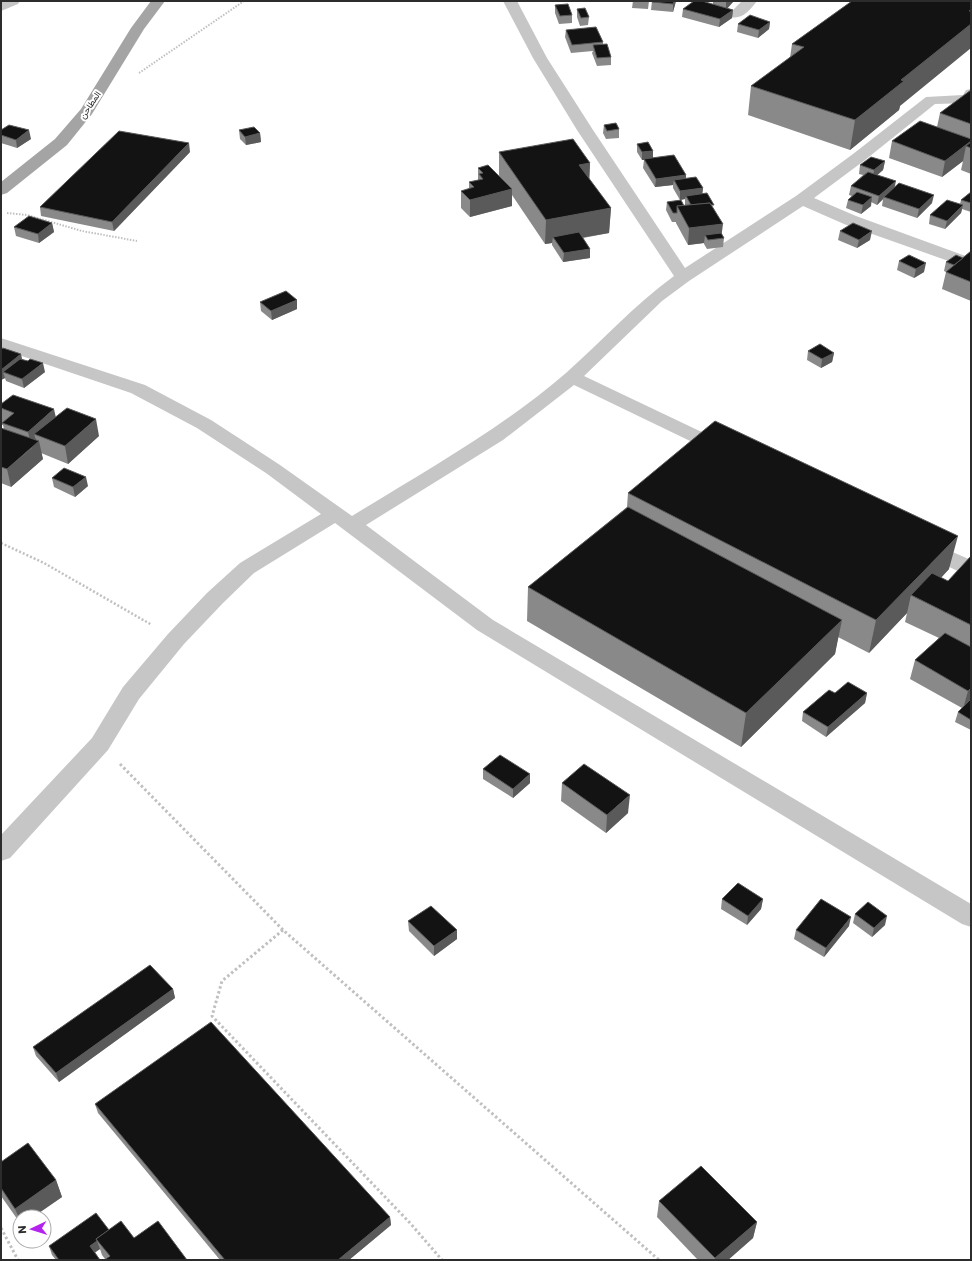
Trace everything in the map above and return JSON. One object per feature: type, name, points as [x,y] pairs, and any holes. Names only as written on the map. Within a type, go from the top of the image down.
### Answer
[{"type":"main road","name":"المطاحن","points":[[1,190],[62,142],[87,112],[138,28],[158,1]]},
{"type":"street","points":[[1,7],[13,1]]},
{"type":"street","points":[[510,1],[540,58],[585,130],[683,277]]},
{"type":"street","points":[[736,14],[750,1]]},
{"type":"street","points":[[1,851],[100,744],[131,693],[176,639],[215,598],[248,568],[343,520],[496,436],[572,377],[656,297],[683,277],[802,199],[859,157],[931,100],[970,98]]},
{"type":"street","points":[[802,199],[850,220],[971,264]]},
{"type":"street","points":[[1,343],[138,390],[204,424],[273,469],[485,625],[971,918]]},
{"type":"street","points":[[572,377],[736,456]]},
{"type":"street","points":[[907,538],[971,569]]},
{"type":"path","points":[[108,77],[134,77],[244,1]]},
{"type":"path","points":[[1,212],[28,215],[82,231],[137,241]]},
{"type":"path","points":[[1,543],[44,563],[176,639]]},
{"type":"path","points":[[100,744],[283,930],[659,1260]]},
{"type":"path","points":[[283,930],[222,981],[212,1016],[410,1223],[442,1260]]},
{"type":"path","points":[[1,1228],[18,1260]]},
{"type":"building","points":[[652,1],[674,1],[673,4]]},
{"type":"building","points":[[694,1],[702,1],[733,10],[720,19],[683,9]]},
{"type":"building","points":[[852,1],[971,1],[971,9],[969,11],[971,11],[971,24],[901,80],[904,81],[855,120],[751,86],[804,47],[792,44]]},
{"type":"building","points":[[568,4],[572,15],[560,16],[555,5]]},
{"type":"building","points":[[585,8],[589,17],[581,18],[577,9]]},
{"type":"building","points":[[750,15],[770,22],[759,30],[738,24]]},
{"type":"building","points":[[596,27],[603,42],[572,45],[566,30]]},
{"type":"building","points":[[607,44],[611,57],[597,58],[593,45]]},
{"type":"building","points":[[971,90],[971,124],[940,113]]},
{"type":"building","points":[[920,121],[971,139],[971,141],[945,161],[892,141]]},
{"type":"building","points":[[616,123],[619,129],[607,131],[604,125]]},
{"type":"building","points":[[9,125],[29,130],[16,140],[1,135],[1,130]]},
{"type":"building","points":[[254,127],[260,133],[245,137],[239,130]]},
{"type":"building","points":[[119,131],[189,143],[112,222],[40,207]]},
{"type":"building","points":[[573,139],[590,163],[579,165],[611,208],[546,220],[499,152]]},
{"type":"building","points":[[648,142],[653,151],[642,152],[637,144]]},
{"type":"building","points":[[971,142],[971,148],[966,146]]},
{"type":"building","points":[[674,155],[686,175],[656,179],[644,159]]},
{"type":"building","points":[[871,157],[885,161],[874,170],[860,165]]},
{"type":"building","points":[[488,165],[512,189],[470,200],[461,191],[474,187],[469,182],[483,179],[479,174],[483,173],[478,168]]},
{"type":"building","points":[[868,172],[896,181],[879,196],[851,186]]},
{"type":"building","points":[[696,177],[703,188],[680,191],[674,180]]},
{"type":"building","points":[[899,183],[934,195],[919,209],[884,197]]},
{"type":"building","points":[[857,192],[872,197],[863,205],[848,200]]},
{"type":"building","points":[[971,192],[971,203],[961,200]]},
{"type":"building","points":[[707,193],[714,205],[710,203],[691,205],[686,196]]},
{"type":"building","points":[[681,200],[684,206],[677,206],[677,213],[673,213],[667,202]]},
{"type":"building","points":[[947,200],[963,205],[947,221],[930,215]]},
{"type":"building","points":[[710,203],[723,224],[689,228],[677,206]]},
{"type":"building","points":[[29,216],[52,223],[38,234],[14,227]]},
{"type":"building","points":[[853,223],[872,231],[859,240],[840,231]]},
{"type":"building","points":[[579,232],[590,249],[564,253],[553,237]]},
{"type":"building","points":[[721,233],[724,238],[708,240],[705,235]]},
{"type":"building","points":[[971,251],[971,282],[946,272]]},
{"type":"building","points":[[909,255],[926,263],[916,269],[899,261]]},
{"type":"building","points":[[956,255],[963,258],[954,265],[946,262]]},
{"type":"building","points":[[286,291],[297,300],[271,311],[260,302]]},
{"type":"building","points":[[820,344],[834,353],[822,359],[808,351]]},
{"type":"building","points":[[3,348],[21,354],[1,370],[1,349]]},
{"type":"building","points":[[20,359],[28,361],[30,359],[43,363],[22,379],[3,372]]},
{"type":"building","points":[[13,395],[54,409],[28,432],[2,423],[14,413],[1,408],[1,404]]},
{"type":"building","points":[[67,408],[96,419],[65,446],[34,434]]},
{"type":"building","points":[[715,421],[958,536],[876,620],[628,493]]},
{"type":"building","points":[[1,428],[39,441],[7,469],[1,467]]},
{"type":"building","points":[[64,468],[86,477],[73,487],[52,478]]},
{"type":"building","points":[[628,507],[842,620],[746,713],[528,587]]},
{"type":"building","points":[[971,556],[971,625],[911,595],[932,573],[948,581]]},
{"type":"building","points":[[945,633],[971,647],[971,688],[968,691],[915,660]]},
{"type":"building","points":[[848,682],[867,693],[828,727],[803,712],[829,690],[835,693]]},
{"type":"building","points":[[970,700],[971,701],[971,720],[958,712]]},
{"type":"building","points":[[500,755],[530,774],[513,789],[483,769]]},
{"type":"building","points":[[584,764],[630,795],[607,815],[562,783]]},
{"type":"building","points":[[738,883],[763,899],[748,916],[722,899]]},
{"type":"building","points":[[821,899],[851,917],[826,948],[796,930]]},
{"type":"building","points":[[868,902],[887,916],[874,928],[855,914]]},
{"type":"building","points":[[431,906],[457,930],[434,946],[408,921]]},
{"type":"building","points":[[150,965],[173,989],[56,1073],[33,1047]]},
{"type":"building","points":[[211,1022],[390,1217],[338,1260],[225,1260],[95,1104]]},
{"type":"building","points":[[28,1143],[56,1180],[15,1209],[1,1188],[1,1162]]},
{"type":"building","points":[[701,1166],[757,1222],[715,1258],[659,1201]]},
{"type":"building","points":[[96,1213],[109,1230],[96,1239],[97,1241],[90,1246],[100,1260],[59,1260],[51,1249],[52,1244]]},
{"type":"building","points":[[121,1221],[134,1238],[158,1221],[187,1260],[104,1260],[110,1256],[96,1239]]}]
